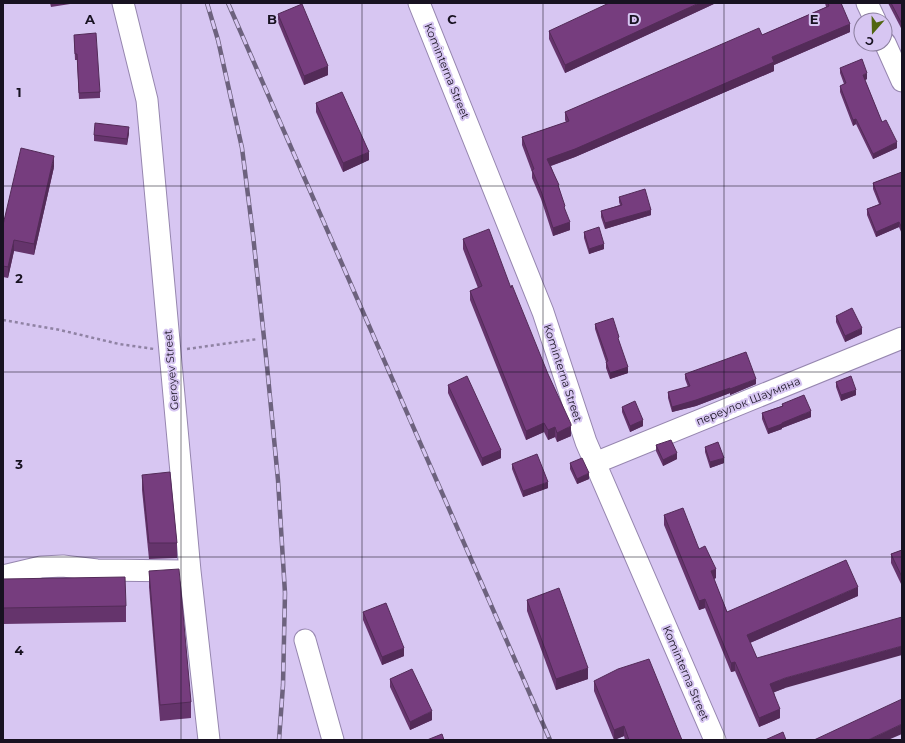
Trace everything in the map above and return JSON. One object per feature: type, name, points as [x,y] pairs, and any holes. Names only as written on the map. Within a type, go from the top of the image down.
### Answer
[{"type":"street","name":"Geroyev Street","points":[[123,3],[147,100],[190,571],[209,740]]},
{"type":"street","name":"Kominterna Street","points":[[419,3],[543,312],[586,442],[715,740]]},
{"type":"street","points":[[889,52],[902,80]]},
{"type":"street","name":"переулок Шаумяна","points":[[595,463],[902,338]]},
{"type":"street","points":[[3,576],[40,567],[63,566],[96,570],[190,571]]},
{"type":"street","points":[[305,640],[333,740]]},
{"type":"path","points":[[3,320],[60,330],[119,344],[170,351],[258,339]]},
{"type":"building","points":[[609,3],[699,3],[565,65],[549,31]]},
{"type":"building","points":[[828,3],[841,3],[850,24],[772,57],[774,62],[575,149],[547,159],[559,185],[564,207],[570,222],[553,228],[522,137],[569,121],[565,112],[759,28],[762,35],[829,6]]},
{"type":"building","points":[[891,3],[902,3],[902,24]]},
{"type":"building","points":[[302,4],[328,66],[304,76],[278,14]]},
{"type":"building","points":[[96,33],[100,92],[79,93],[77,54],[75,54],[74,35]]},
{"type":"building","points":[[862,59],[867,73],[863,75],[882,122],[886,120],[897,142],[873,154],[856,119],[853,120],[840,86],[846,83],[840,68]]},
{"type":"building","points":[[342,92],[369,152],[343,163],[316,103]]},
{"type":"building","points":[[95,123],[129,127],[127,139],[94,135]]},
{"type":"building","points":[[21,148],[54,156],[34,244],[14,240],[8,267],[3,266],[3,225]]},
{"type":"building","points":[[902,172],[902,228],[899,222],[876,232],[867,209],[881,204],[873,183]]},
{"type":"building","points":[[645,189],[651,210],[605,223],[601,211],[622,205],[619,197]]},
{"type":"building","points":[[599,227],[604,244],[589,249],[584,232]]},
{"type":"building","points":[[489,229],[511,288],[512,285],[548,374],[571,424],[571,426],[557,433],[555,427],[548,430],[544,423],[526,431],[470,291],[482,286],[463,239]]},
{"type":"building","points":[[852,308],[862,328],[845,336],[836,316]]},
{"type":"building","points":[[613,318],[628,367],[610,373],[606,362],[608,361],[595,324]]},
{"type":"building","points":[[746,352],[756,379],[730,389],[672,407],[668,392],[690,386],[685,374]]},
{"type":"building","points":[[467,376],[501,450],[482,458],[448,385]]},
{"type":"building","points":[[851,376],[856,390],[841,395],[836,382]]},
{"type":"building","points":[[804,395],[811,411],[768,429],[762,413],[783,406],[782,404]]},
{"type":"building","points":[[635,401],[643,420],[630,426],[622,407]]},
{"type":"building","points":[[671,440],[677,453],[663,460],[656,445]]},
{"type":"building","points":[[718,442],[724,458],[710,462],[705,447]]},
{"type":"building","points":[[537,454],[548,482],[523,491],[512,464]]},
{"type":"building","points":[[582,458],[589,473],[577,479],[570,463]]},
{"type":"building","points":[[170,472],[177,543],[149,543],[142,475]]},
{"type":"building","points":[[683,508],[699,549],[705,546],[716,569],[711,571],[727,612],[846,560],[858,587],[747,635],[757,658],[902,617],[902,646],[785,678],[770,684],[780,709],[759,718],[735,662],[731,663],[705,599],[699,601],[664,515]]},
{"type":"building","points":[[902,550],[902,577],[891,554]]},
{"type":"building","points":[[179,569],[191,702],[160,705],[149,571]]},
{"type":"building","points":[[125,577],[126,606],[3,608],[3,579]]},
{"type":"building","points":[[559,588],[588,668],[556,679],[527,600]]},
{"type":"building","points":[[386,603],[404,648],[382,657],[363,612]]},
{"type":"building","points":[[649,659],[682,740],[629,740],[624,726],[614,730],[594,681],[618,669]]},
{"type":"building","points":[[412,669],[432,711],[410,722],[390,679]]},
{"type":"building","points":[[902,699],[902,724],[868,740],[814,740]]},
{"type":"building","points":[[783,732],[786,740],[765,740]]},
{"type":"building","points":[[442,734],[444,740],[427,740]]},
{"type":"railway","points":[[207,3],[218,40],[242,148],[267,366],[278,480],[285,593],[283,685],[279,740]]},
{"type":"railway","points":[[228,3],[550,740]]}]
